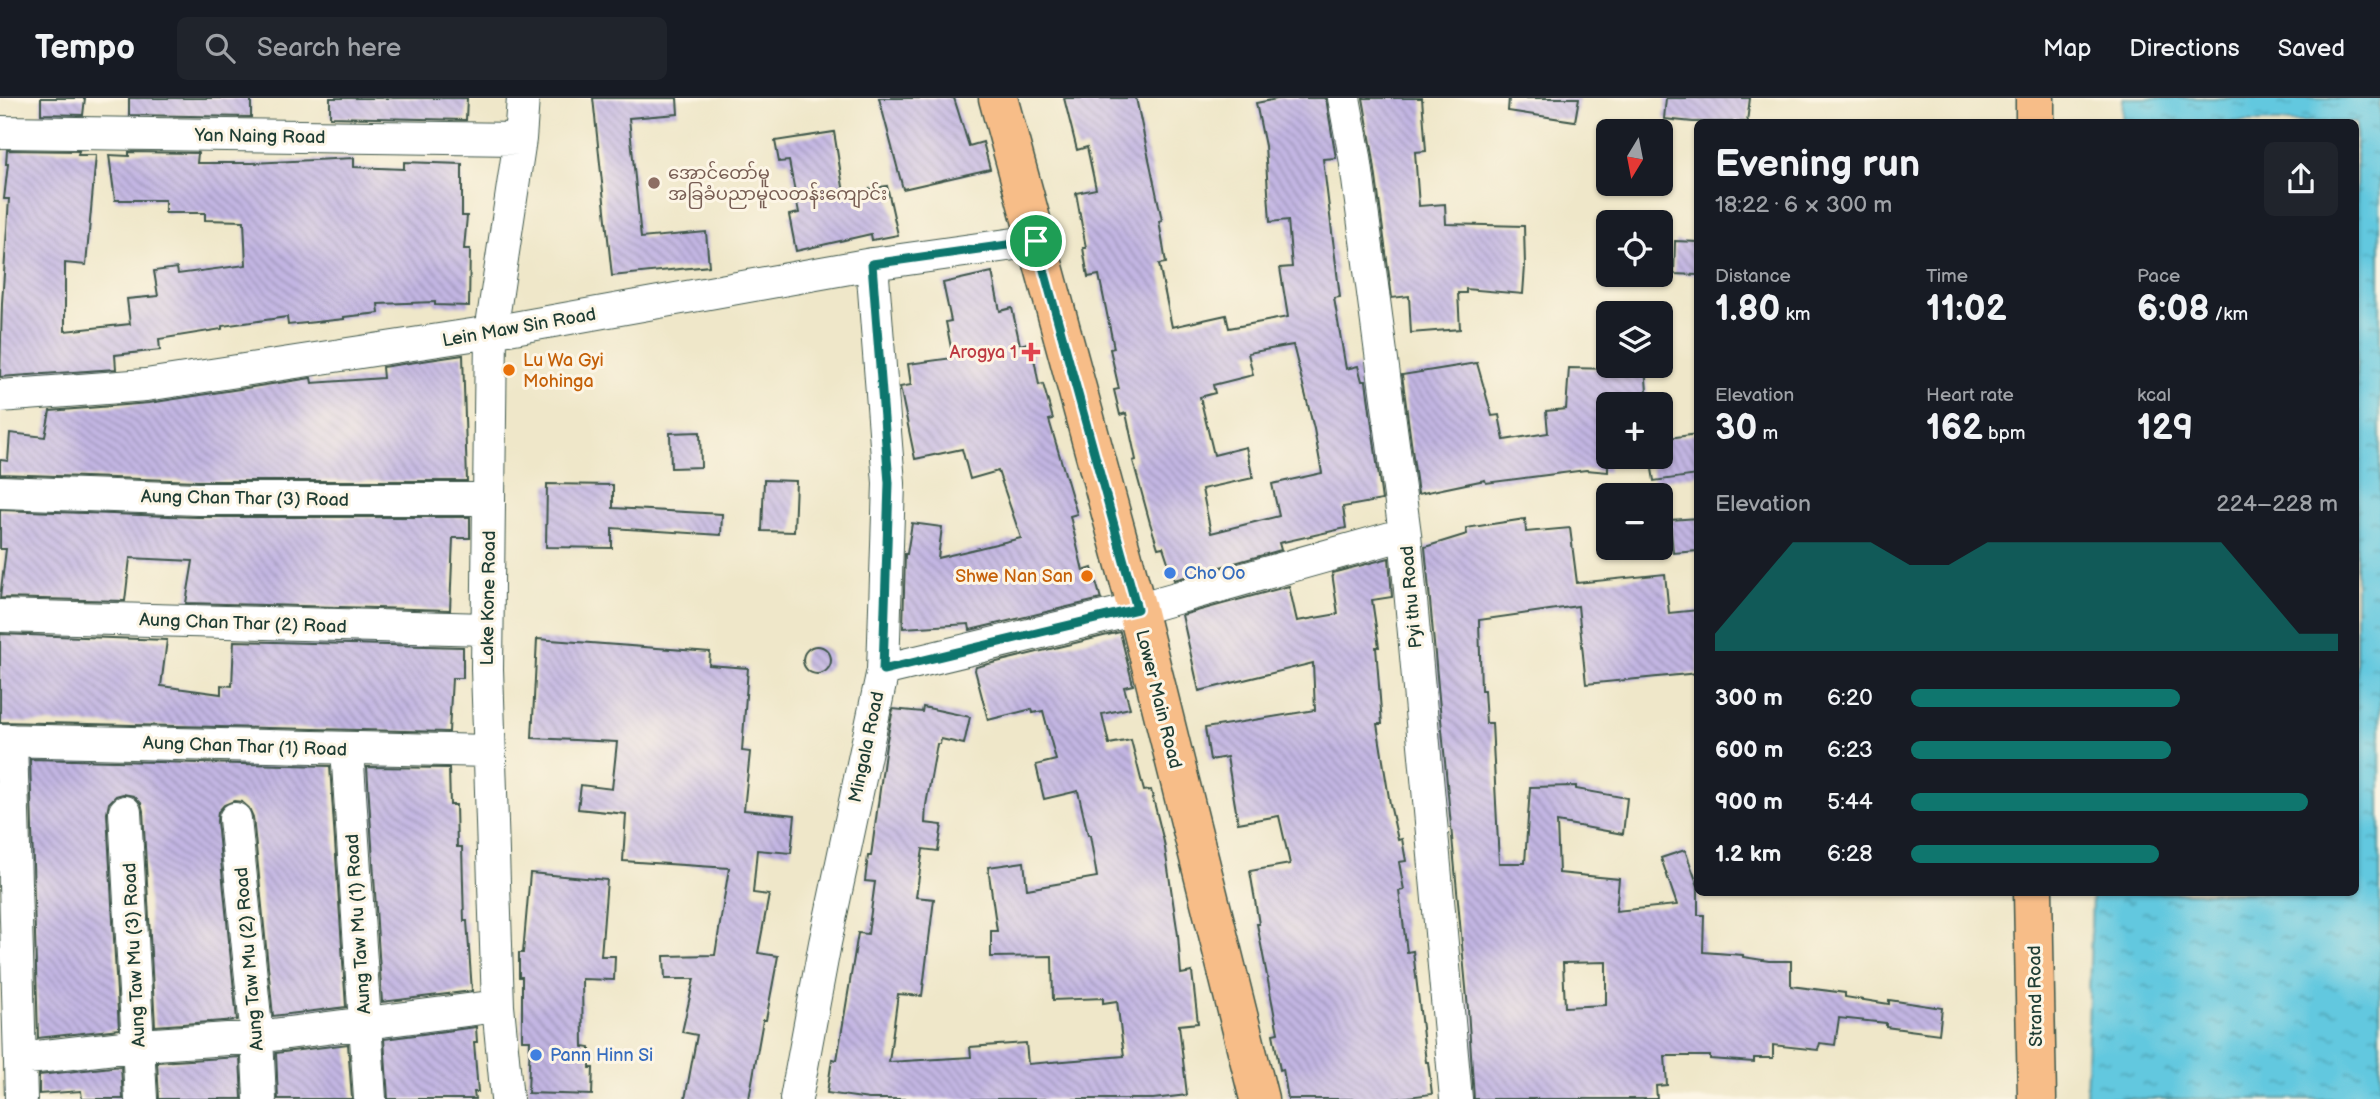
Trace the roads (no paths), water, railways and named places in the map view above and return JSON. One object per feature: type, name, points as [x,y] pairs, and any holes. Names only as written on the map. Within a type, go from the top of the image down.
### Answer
[{"type":"main road","name":"Lower Main Road","points":[[998,98],[1137,609],[1259,1099]]},
{"type":"main road","points":[[2035,98],[2035,119]]},
{"type":"main road","name":"Strand Road","points":[[2033,896],[2037,1099]]},
{"type":"street","name":"Lake Kone Road","points":[[508,1099],[498,1006],[489,751],[487,629],[491,332],[520,139],[523,98]]},
{"type":"street","name":"Pyi thu Road","points":[[1344,98],[1355,157],[1405,534],[1456,1099]]},
{"type":"street","name":"Yan Naing Road","points":[[0,132],[520,139]]},
{"type":"street","name":"Lein Maw Sin Road","points":[[0,396],[146,385],[491,332],[872,264],[1036,241]]},
{"type":"street","name":"Mingala Road","points":[[796,1099],[825,943],[883,670],[889,483],[872,264]]},
{"type":"street","name":"Aung Chan Thar (3) Road","points":[[0,492],[198,499],[489,499]]},
{"type":"street","points":[[883,670],[1137,609],[1405,534]]},
{"type":"street","name":"Aung Chan Thar (2) Road","points":[[0,616],[487,629]]},
{"type":"street","points":[[5,740],[21,1099]]},
{"type":"street","name":"Aung Chan Thar (1) Road","points":[[5,740],[489,751]]},
{"type":"street","name":"Aung Taw Mu (1) Road","points":[[347,749],[370,1099]]},
{"type":"street","name":"Aung Taw Mu (3) Road","points":[[125,812],[141,1099]]},
{"type":"street","name":"Aung Taw Mu (2) Road","points":[[235,819],[257,1037],[260,1099]]},
{"type":"street","points":[[20,1059],[140,1045],[257,1037],[498,1006]]},
{"type":"water","points":[[2123,98],[2380,98],[2380,1099],[2086,1099],[2092,896],[2359,896],[2359,119],[2122,119]]},
{"type":"place","name":"အောင်တော်မူ အခြခံပညာမူလတန်းကျောင်း","points":[[654,183]]},
{"type":"place","name":"Arogya 1","points":[[1031,352]]},
{"type":"place","name":"Lu Wa Gyi Mohinga","points":[[509,370]]},
{"type":"place","name":"Cho Oo","points":[[1170,573]]},
{"type":"place","name":"Shwe Nan San","points":[[1087,576]]},
{"type":"place","name":"Pann Hinn Si","points":[[536,1055]]}]
